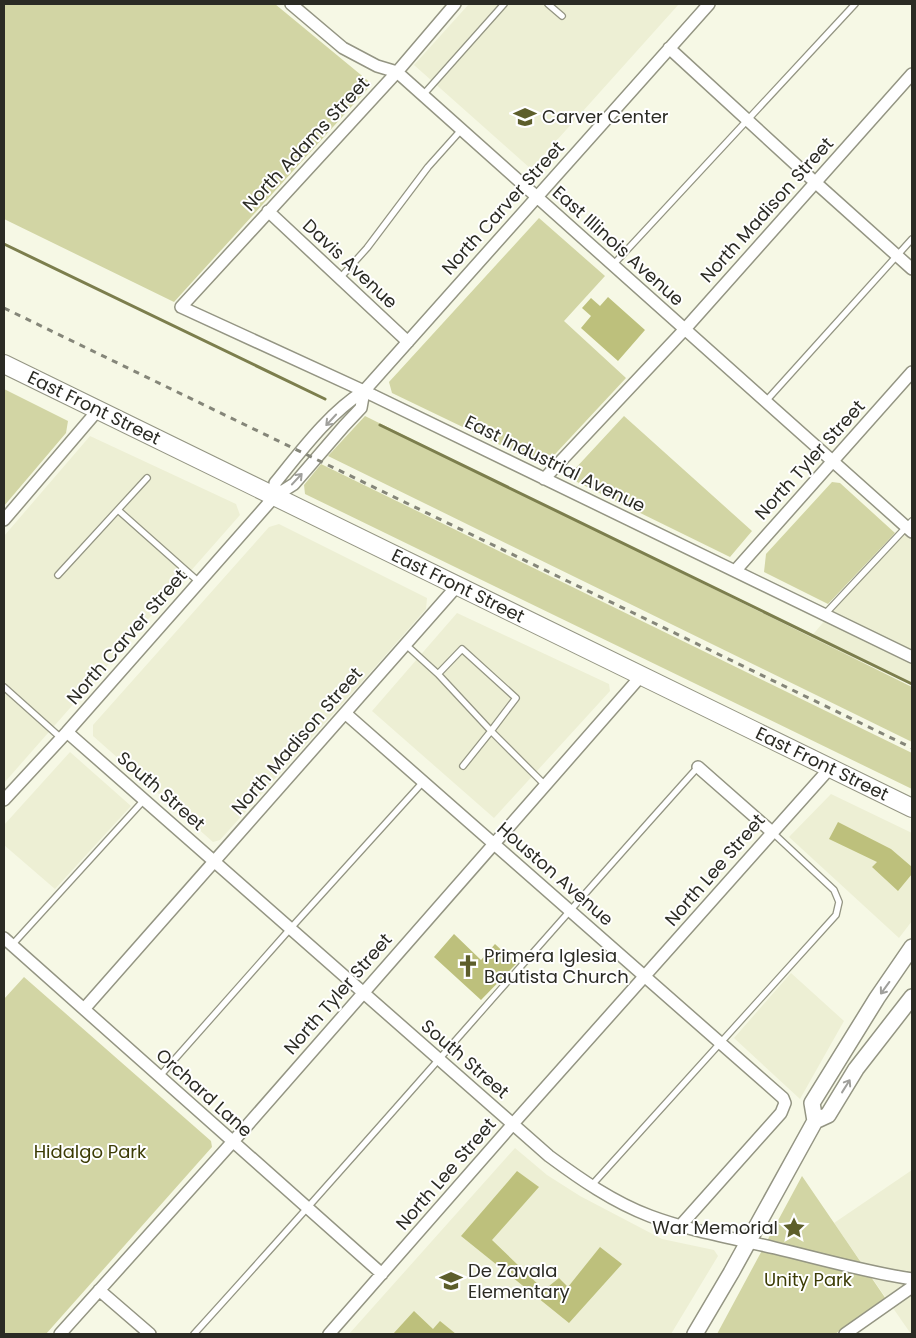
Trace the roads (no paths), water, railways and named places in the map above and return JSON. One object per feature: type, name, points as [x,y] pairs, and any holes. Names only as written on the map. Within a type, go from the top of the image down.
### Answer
[{"type":"main road","name":"East Front Street","points":[[4,364],[912,808]]},
{"type":"main road","points":[[815,1121],[812,1103],[877,998],[912,947]]},
{"type":"main road","points":[[695,1334],[815,1121],[828,1115],[856,1069],[912,997]]},
{"type":"street","name":"North Adams Street","points":[[181,307],[398,72],[455,4]]},
{"type":"street","name":"North Carver Street","points":[[4,800],[64,735],[275,496],[294,484],[361,408],[364,391],[709,4]]},
{"type":"street","name":"East Illinois Avenue","points":[[297,6],[343,48],[377,66],[398,72],[766,402],[910,527]]},
{"type":"street","points":[[669,48],[912,269]]},
{"type":"street","name":"North Madison Street","points":[[544,479],[685,329],[912,74]]},
{"type":"street","name":"Davis Avenue","points":[[268,211],[408,342]]},
{"type":"street","name":"East Industrial Avenue","points":[[181,307],[364,391],[912,657]]},
{"type":"street","name":"North Tyler Street","points":[[734,571],[912,372]]},
{"type":"street","points":[[4,520],[98,410]]},
{"type":"street","name":"North Madison Street","points":[[84,1009],[457,586]]},
{"type":"street","name":"North Tyler Street","points":[[60,1334],[641,676]]},
{"type":"street","name":"Houston Avenue","points":[[345,713],[783,1098],[785,1103],[778,1118],[682,1226]]},
{"type":"street","name":"South Street","points":[[64,735],[144,800],[549,1156],[591,1186],[649,1215],[682,1226],[871,1272],[912,1279]]},
{"type":"street","points":[[698,767],[772,832]]},
{"type":"street","name":"North Lee Street","points":[[329,1334],[512,1124],[830,768]]},
{"type":"street","name":"Orchard Lane","points":[[8,942],[382,1274]]},
{"type":"street","points":[[845,1334],[912,1287]]},
{"type":"street","points":[[100,1290],[150,1334]]},
{"type":"lane","points":[[423,95],[504,4]]},
{"type":"lane","points":[[548,4],[562,16]]},
{"type":"lane","points":[[613,265],[855,4]]},
{"type":"lane","points":[[340,278],[367,248],[428,167],[462,129]]},
{"type":"lane","points":[[766,402],[912,239]]},
{"type":"lane","points":[[58,575],[147,478]]},
{"type":"lane","points":[[118,510],[199,582]]},
{"type":"lane","points":[[825,614],[910,527]]},
{"type":"lane","points":[[406,644],[438,674],[545,785]]},
{"type":"lane","points":[[438,674],[462,649],[516,698],[463,766]]},
{"type":"lane","points":[[4,687],[64,735]]},
{"type":"lane","points":[[194,1334],[308,1209],[569,910],[698,767]]},
{"type":"lane","points":[[159,1077],[423,782]]},
{"type":"lane","points":[[8,942],[144,800]]},
{"type":"lane","points":[[591,1186],[836,915],[839,902],[834,890],[772,832]]},
{"type":"waterway","points":[[4,244],[325,399]]},
{"type":"waterway","points":[[380,425],[912,684]]},
{"type":"railway","points":[[4,308],[912,748]]},
{"type":"place","name":"Carver Center","points":[[525,117]]},
{"type":"place","name":"Primera Iglesia Bautista Church","points":[[468,966]]},
{"type":"place","name":"War Memorial","points":[[794,1228]]},
{"type":"place","name":"De Zavala Elementary","points":[[451,1281]]},
{"type":"park label","name":"Hidalgo Park","points":[[90,1152]]},
{"type":"park label","name":"Unity Park","points":[[808,1280]]}]
